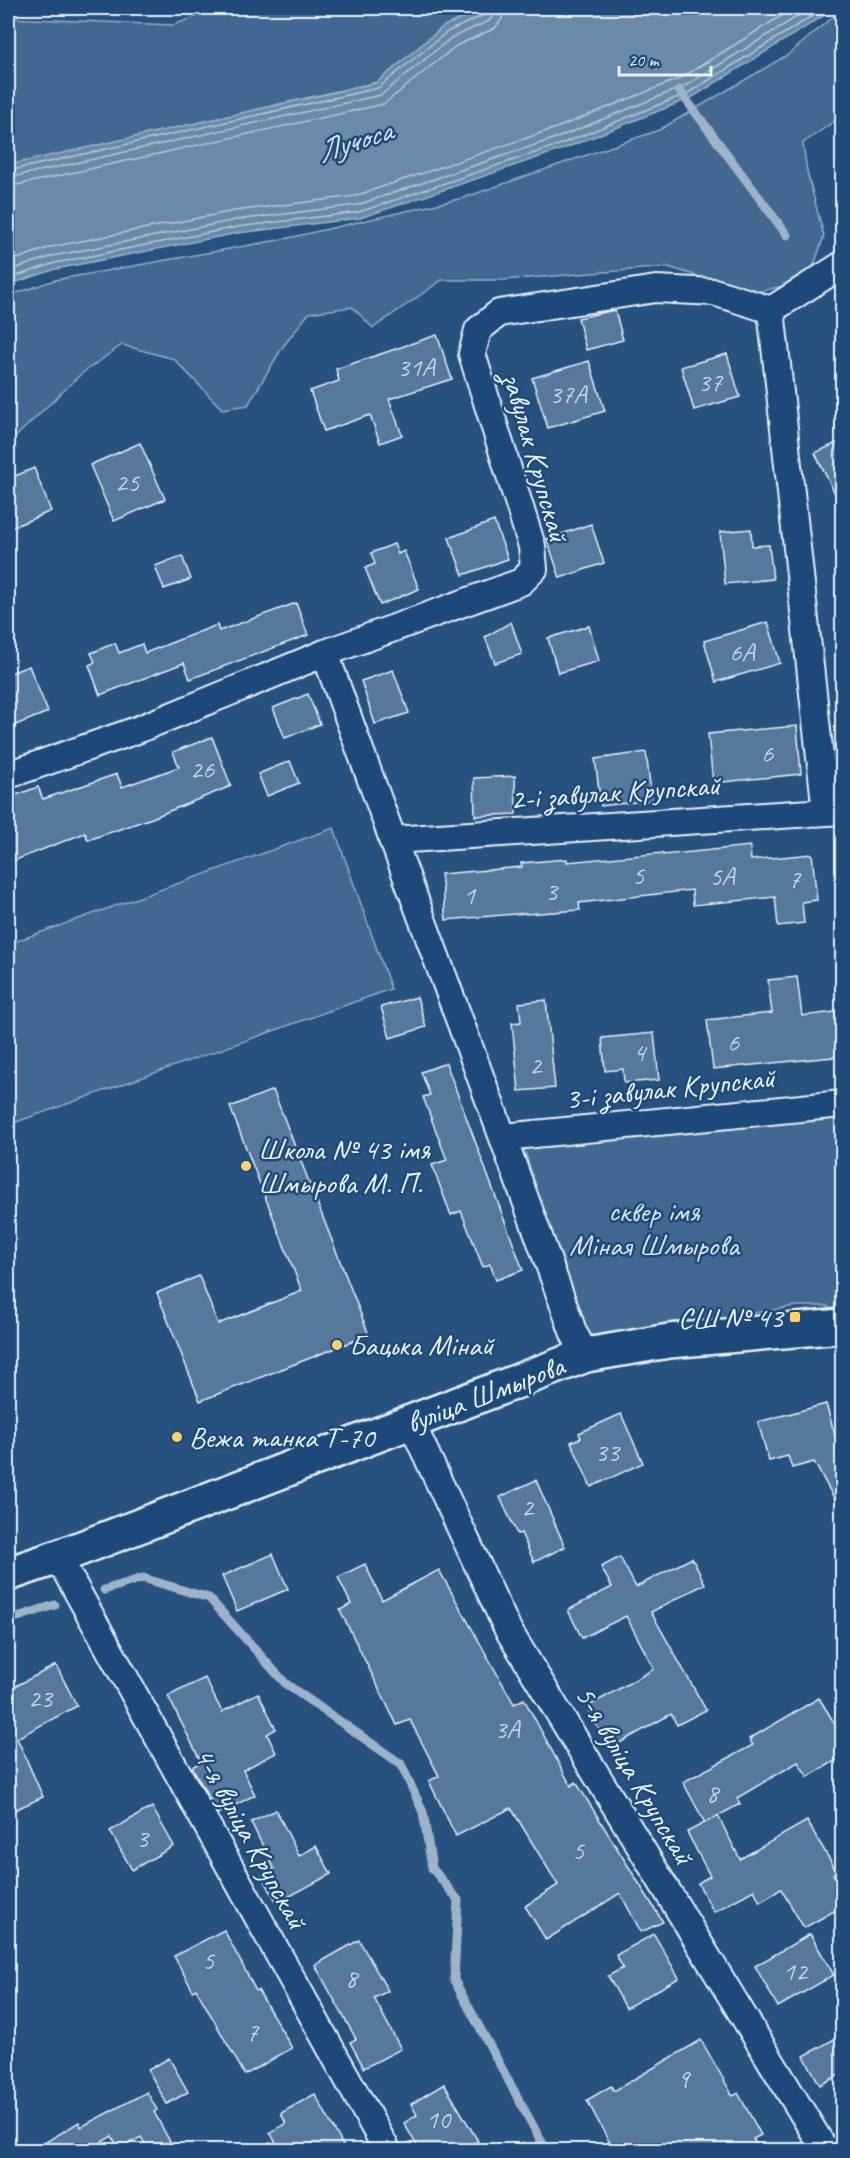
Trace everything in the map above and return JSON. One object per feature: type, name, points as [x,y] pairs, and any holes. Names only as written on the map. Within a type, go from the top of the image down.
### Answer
[{"type":"street","points":[[834,811],[771,310],[843,265]]},
{"type":"street","name":"завулак Крупскай","points":[[8,775],[137,730],[324,653],[520,582],[534,569],[532,546],[472,354],[478,330],[499,313],[656,289],[714,292],[771,310]]},
{"type":"street","points":[[324,653],[504,1137],[574,1334],[586,1355]]},
{"type":"street","name":"2-і завулак Крупскай","points":[[392,840],[834,811]]},
{"type":"street","name":"3-і завулак Крупскай","points":[[504,1137],[843,1104]]},
{"type":"street","name":"вуліца Шмырова","points":[[8,1574],[58,1557],[586,1355],[669,1341],[843,1326]]},
{"type":"street","name":"5-я вуліца Крупскай","points":[[411,1422],[507,1628],[825,2151]]},
{"type":"street","name":"4-я вуліца Крупскай","points":[[58,1557],[387,2151]]},
{"type":"green space","points":[[221,8],[488,8],[377,82],[8,166],[8,18],[173,25]]},
{"type":"green space","points":[[842,9],[842,116],[803,143],[807,171],[824,236],[809,280],[753,293],[668,267],[503,280],[442,280],[373,328],[352,307],[309,313],[282,348],[248,405],[222,409],[174,359],[122,345],[81,374],[8,444],[8,296],[55,280],[284,239],[463,198],[659,130],[789,54]]},
{"type":"green space","points":[[334,828],[391,989],[8,1125],[8,944]]},
{"type":"green space","name":"сквер імя Міная Шмырова","points":[[842,1111],[842,1314],[830,1313],[828,1306],[797,1306],[583,1341],[522,1142]]},
{"type":"water","name":"Лучоса","points":[[487,8],[836,8],[691,98],[563,149],[360,218],[238,233],[56,269],[8,285],[8,165],[376,83],[444,26]]},
{"type":"building","points":[[615,310],[623,340],[586,350],[578,318]]},
{"type":"building","points":[[437,335],[452,379],[389,399],[402,435],[380,443],[370,415],[324,431],[310,391],[339,381],[336,369]]},
{"type":"building","points":[[727,354],[740,397],[694,410],[681,367]]},
{"type":"building","points":[[589,361],[605,411],[548,428],[532,378]]},
{"type":"building","points":[[843,440],[843,510],[815,453]]},
{"type":"building","points":[[140,443],[165,499],[114,521],[90,465]]},
{"type":"building","points":[[34,468],[51,511],[8,529],[8,479]]},
{"type":"building","points":[[494,521],[508,559],[463,575],[449,538]]},
{"type":"building","points":[[591,524],[604,563],[560,578],[547,539]]},
{"type":"building","points":[[751,529],[752,546],[769,545],[773,579],[725,584],[720,532]]},
{"type":"building","points":[[394,544],[398,554],[404,551],[419,589],[380,605],[365,568],[375,564],[371,553]]},
{"type":"building","points":[[182,556],[191,579],[164,589],[155,566]]},
{"type":"building","points":[[296,603],[308,635],[190,679],[184,663],[100,695],[89,665],[95,662],[91,653],[115,643],[119,653],[142,644],[145,653],[217,625],[219,631]]},
{"type":"building","points":[[511,622],[522,654],[495,663],[485,637]]},
{"type":"building","points":[[768,622],[780,663],[716,682],[704,641]]},
{"type":"building","points":[[589,626],[599,661],[558,673],[548,638]]},
{"type":"building","points":[[29,666],[48,712],[13,726],[8,711],[8,674]]},
{"type":"building","points":[[393,670],[409,713],[375,724],[361,681]]},
{"type":"building","points":[[308,694],[320,724],[285,738],[273,708]]},
{"type":"building","points":[[797,726],[801,774],[713,783],[708,734]]},
{"type":"building","points":[[212,737],[231,786],[152,818],[88,840],[85,833],[8,863],[8,798],[38,787],[43,799],[117,774],[122,787],[179,767],[173,752]]},
{"type":"building","points":[[646,752],[652,800],[601,806],[595,759]]},
{"type":"building","points":[[290,761],[299,783],[267,796],[258,774]]},
{"type":"building","points":[[515,776],[516,814],[475,816],[474,778]]},
{"type":"building","points":[[750,846],[751,860],[812,854],[817,900],[802,902],[804,923],[778,926],[775,897],[693,905],[692,890],[579,903],[580,910],[446,920],[441,874],[522,867],[521,863],[567,859],[567,862],[663,853],[663,855]]},
{"type":"building","points":[[797,977],[802,1016],[843,1011],[843,1056],[713,1069],[707,1020],[772,1013],[768,980]]},
{"type":"building","points":[[417,997],[426,1027],[390,1038],[381,1007]]},
{"type":"building","points":[[546,1000],[555,1088],[519,1091],[512,1023],[521,1022],[519,1003]]},
{"type":"building","points":[[654,1033],[659,1080],[624,1083],[623,1069],[605,1071],[602,1038]]},
{"type":"building","points":[[446,1063],[523,1270],[496,1280],[490,1264],[483,1267],[461,1211],[451,1215],[432,1165],[447,1160],[423,1097],[430,1095],[421,1072]]},
{"type":"building","points":[[273,1090],[369,1335],[200,1401],[157,1293],[199,1276],[218,1324],[302,1291],[230,1107]]},
{"type":"building","points":[[826,1404],[843,1463],[843,1514],[814,1462],[792,1468],[788,1456],[769,1461],[758,1422]]},
{"type":"building","points":[[621,1414],[643,1463],[591,1487],[571,1442],[581,1438],[579,1433]]},
{"type":"building","points":[[536,1480],[565,1547],[534,1562],[521,1533],[517,1534],[500,1497]]},
{"type":"building","points":[[273,1554],[288,1589],[237,1611],[222,1576]]},
{"type":"building","points":[[620,1557],[636,1587],[692,1558],[705,1584],[651,1612],[706,1710],[677,1725],[671,1714],[609,1749],[587,1707],[654,1669],[626,1616],[582,1638],[568,1610],[612,1587],[601,1567]]},
{"type":"building","points":[[365,1564],[382,1600],[439,1570],[514,1704],[524,1699],[571,1786],[576,1782],[663,1922],[641,1932],[620,1893],[546,1940],[525,1906],[558,1885],[511,1808],[456,1836],[429,1781],[439,1776],[410,1720],[397,1725],[340,1610],[351,1604],[338,1577]]},
{"type":"building","points":[[56,1665],[77,1706],[17,1738],[43,1797],[8,1813],[8,1690]]},
{"type":"building","points":[[205,1678],[222,1712],[258,1693],[276,1729],[267,1734],[276,1753],[243,1770],[255,1795],[218,1814],[192,1767],[201,1762],[168,1696]]},
{"type":"building","points":[[819,1698],[843,1737],[843,1756],[808,1777],[798,1762],[737,1798],[740,1804],[705,1823],[683,1782],[753,1745],[749,1739]]},
{"type":"building","points":[[152,1807],[174,1846],[132,1870],[110,1831]]},
{"type":"building","points":[[276,1810],[299,1856],[316,1846],[331,1874],[277,1903],[262,1875],[274,1869],[251,1822]]},
{"type":"building","points":[[718,1816],[740,1859],[807,1821],[837,1872],[833,1874],[843,1891],[843,1906],[804,1928],[781,1889],[760,1902],[754,1890],[714,1912],[698,1883],[710,1876],[687,1832]]},
{"type":"building","points":[[224,1930],[256,1991],[258,1990],[292,2048],[245,2075],[196,1989],[193,1991],[174,1956]]},
{"type":"building","points":[[654,1934],[679,1978],[626,2008],[608,1976],[623,1968],[616,1955]]},
{"type":"building","points":[[810,1934],[834,1975],[778,2007],[755,1966]]},
{"type":"building","points":[[359,1940],[388,1991],[374,1998],[401,2049],[364,2068],[350,2042],[356,2039],[315,1965]]},
{"type":"building","points":[[843,2034],[843,2073],[820,2085],[804,2056]]},
{"type":"building","points":[[701,2040],[733,2096],[738,2093],[761,2135],[753,2139],[760,2151],[614,2151],[587,2100],[611,2086],[614,2091]]},
{"type":"building","points":[[169,2058],[188,2092],[167,2104],[148,2070]]},
{"type":"building","points":[[444,2084],[478,2141],[461,2151],[420,2151],[404,2123],[417,2115],[411,2104]]},
{"type":"building","points":[[147,2092],[157,2110],[154,2112],[175,2151],[149,2151],[141,2137],[119,2149],[112,2136],[93,2147],[95,2151],[31,2151],[79,2122],[81,2127]]},
{"type":"building","points":[[315,2094],[346,2151],[280,2151],[270,2132],[286,2124],[281,2113]]},
{"type":"waterway","points":[[679,90],[787,235]]},
{"type":"waterway","points":[[104,1590],[143,1578],[209,1598],[286,1684],[401,1764],[423,1812],[432,1868],[458,1900],[454,1980],[546,2150]]},
{"type":"waterway","points":[[8,1620],[55,1605]]},
{"type":"place","name":"Школа № 43 імя Шмырова М. П.","points":[[246,1166]]},
{"type":"place","name":"СШ № 43","points":[[795,1317]]},
{"type":"place","name":"Бацька Мінай","points":[[337,1345]]},
{"type":"place","name":"Вежа танка Т-70","points":[[177,1437]]}]
